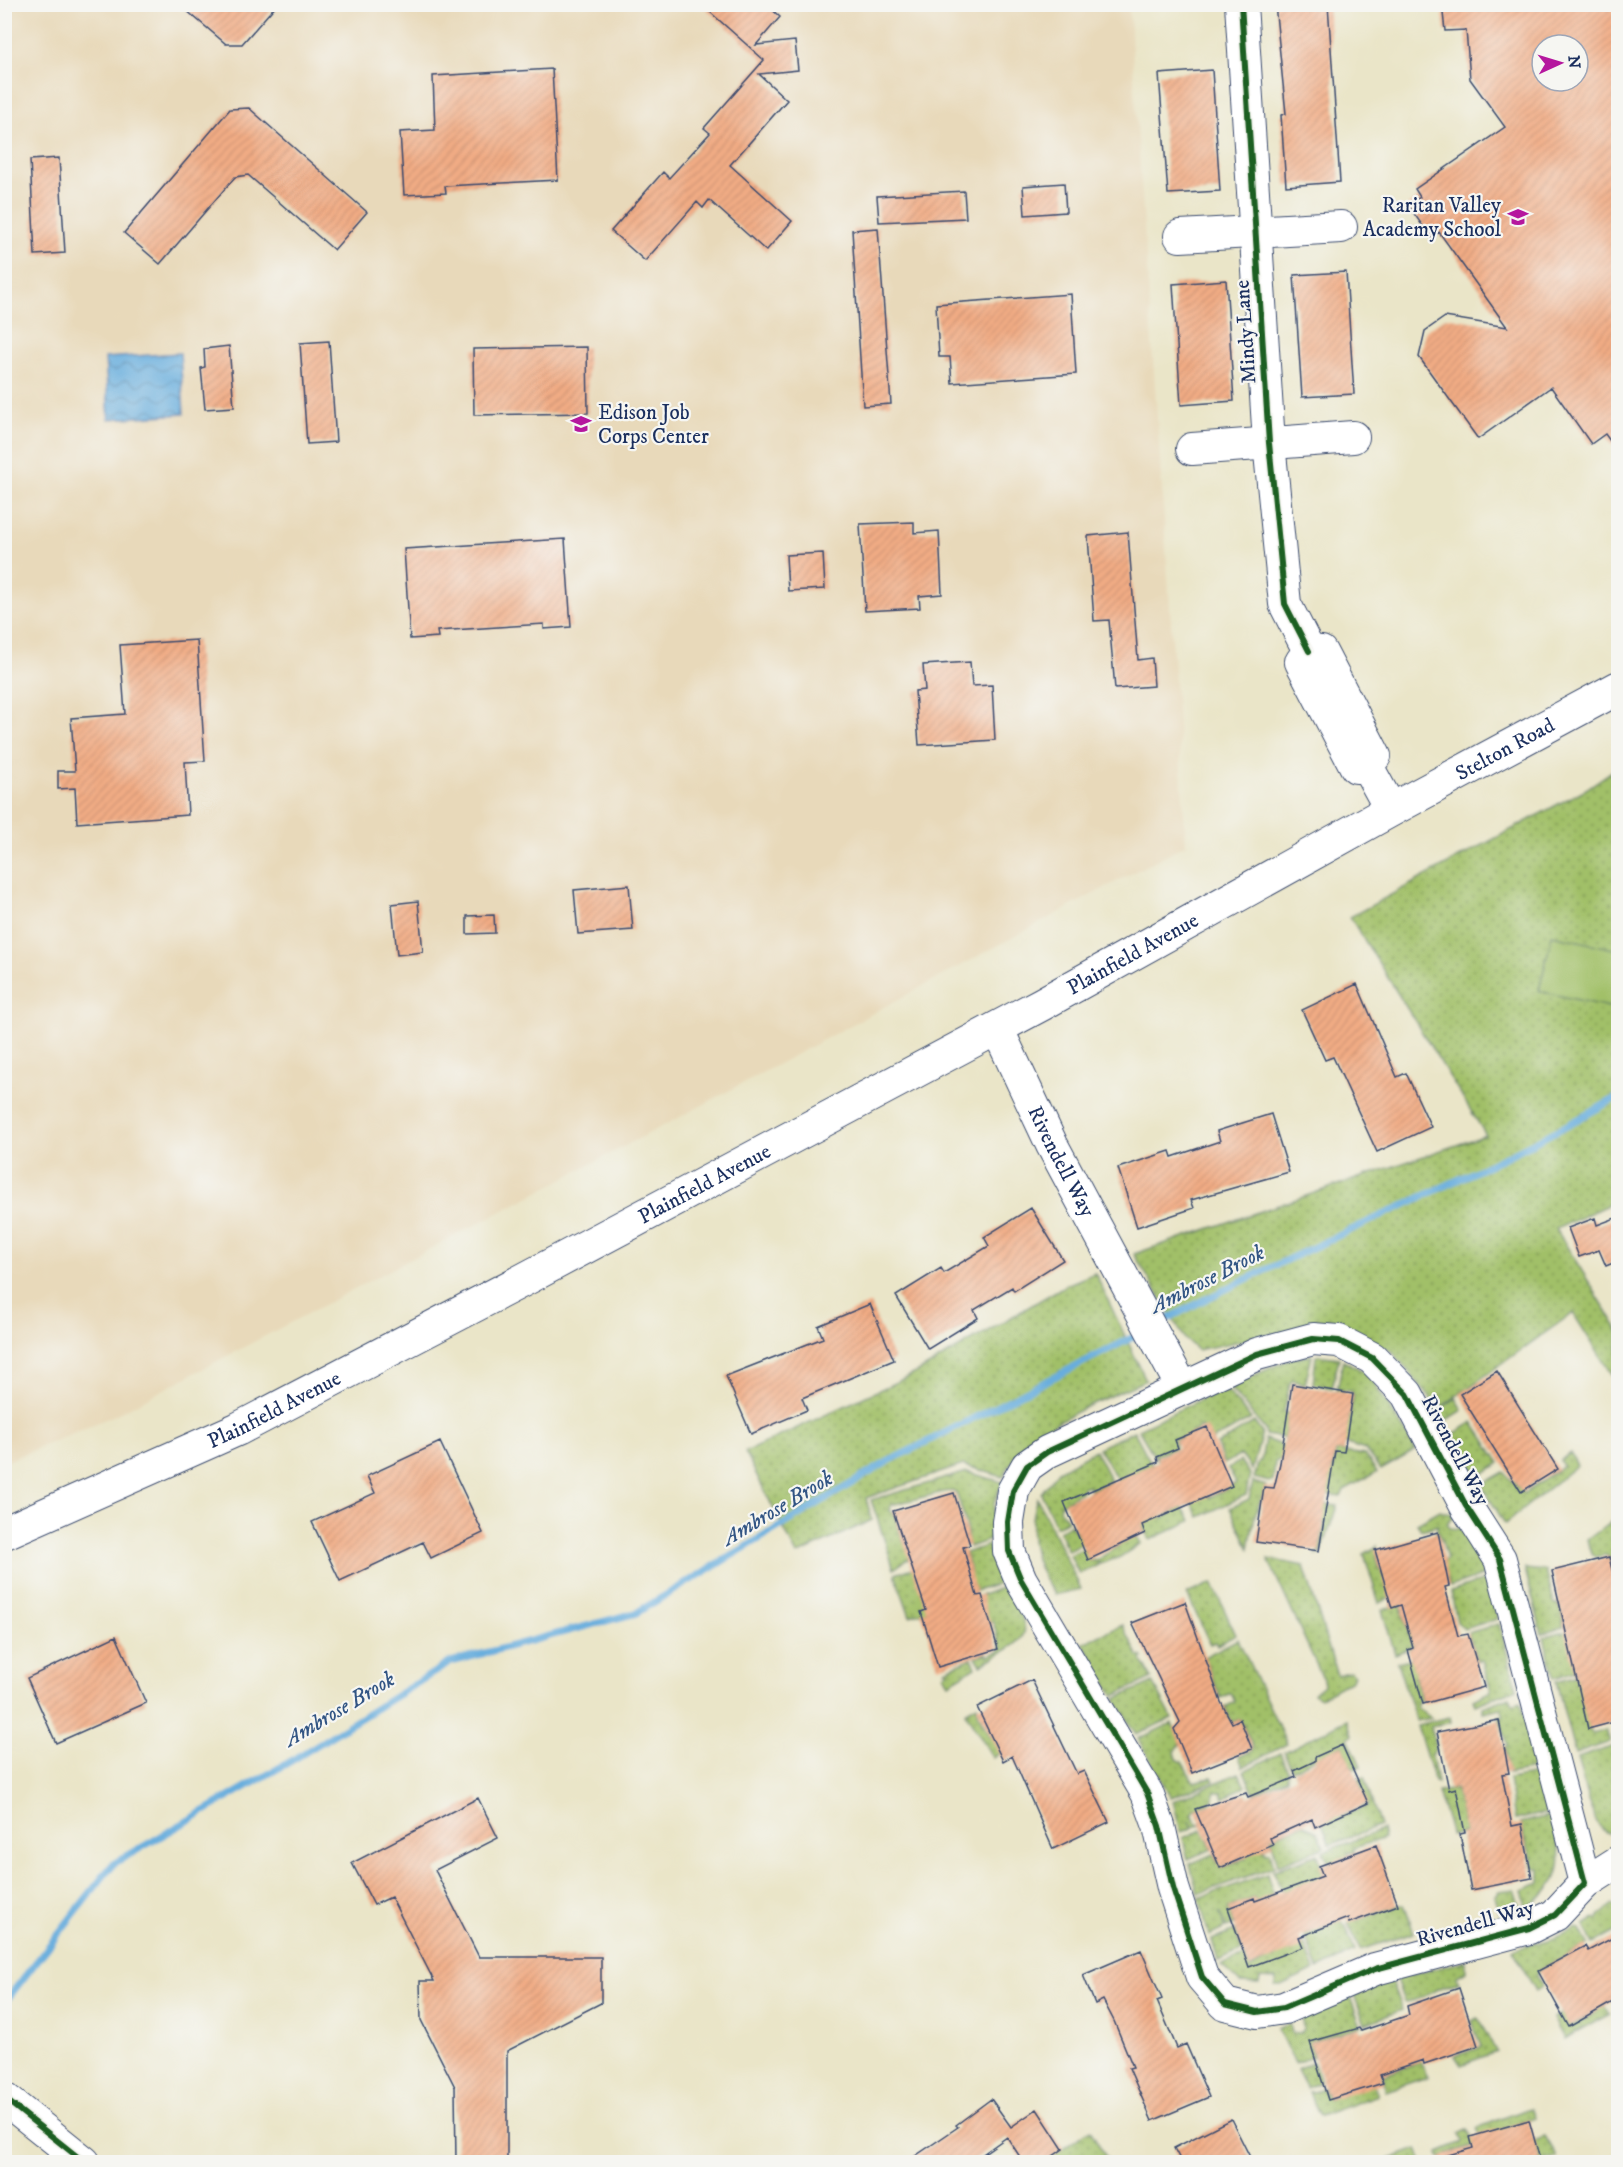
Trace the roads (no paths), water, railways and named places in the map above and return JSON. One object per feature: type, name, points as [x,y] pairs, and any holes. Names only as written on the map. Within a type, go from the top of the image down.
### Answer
[{"type":"main road","name":"Stelton Road","points":[[1391,810],[1618,688]]},
{"type":"main road","name":"Plainfield Avenue","points":[[4,1533],[238,1429],[997,1028],[1391,810]]},
{"type":"street","name":"Mindy Lane","points":[[1241,4],[1269,443],[1284,604],[1309,651],[1321,652],[1370,746],[1375,756],[1367,766],[1391,810]]},
{"type":"street","points":[[1180,236],[1341,227]]},
{"type":"street","points":[[1192,449],[1353,437]]},
{"type":"street","name":"Rivendell Way","points":[[997,1028],[1052,1145],[1182,1387]]},
{"type":"street","name":"Rivendell Way","points":[[1313,1339],[1339,1341],[1372,1358],[1407,1394],[1466,1506],[1500,1559],[1585,1883],[1555,1915],[1529,1928],[1375,1969],[1284,2008],[1257,2013],[1225,2004],[1202,1977],[1173,1888],[1159,1826],[1147,1793],[1021,1580],[1009,1551],[1008,1522],[1013,1491],[1027,1466],[1047,1452],[1182,1387],[1257,1354],[1313,1339]]},
{"type":"street","points":[[1585,1883],[1618,1862]]},
{"type":"street","points":[[4,2097],[84,2163]]},
{"type":"water","points":[[180,353],[184,414],[109,419],[105,358]]},
{"type":"waterway","name":"Ambrose Brook","points":[[1158,1324],[1273,1266],[1505,1157],[1618,1097]]},
{"type":"waterway","name":"Ambrose Brook","points":[[4,2003],[113,1864],[291,1761],[451,1662],[636,1613],[889,1461],[1143,1332]]},
{"type":"place","name":"Raritan Valley Academy School","points":[[1518,217]]},
{"type":"place","name":"Edison Job Corps Center","points":[[581,424]]}]
